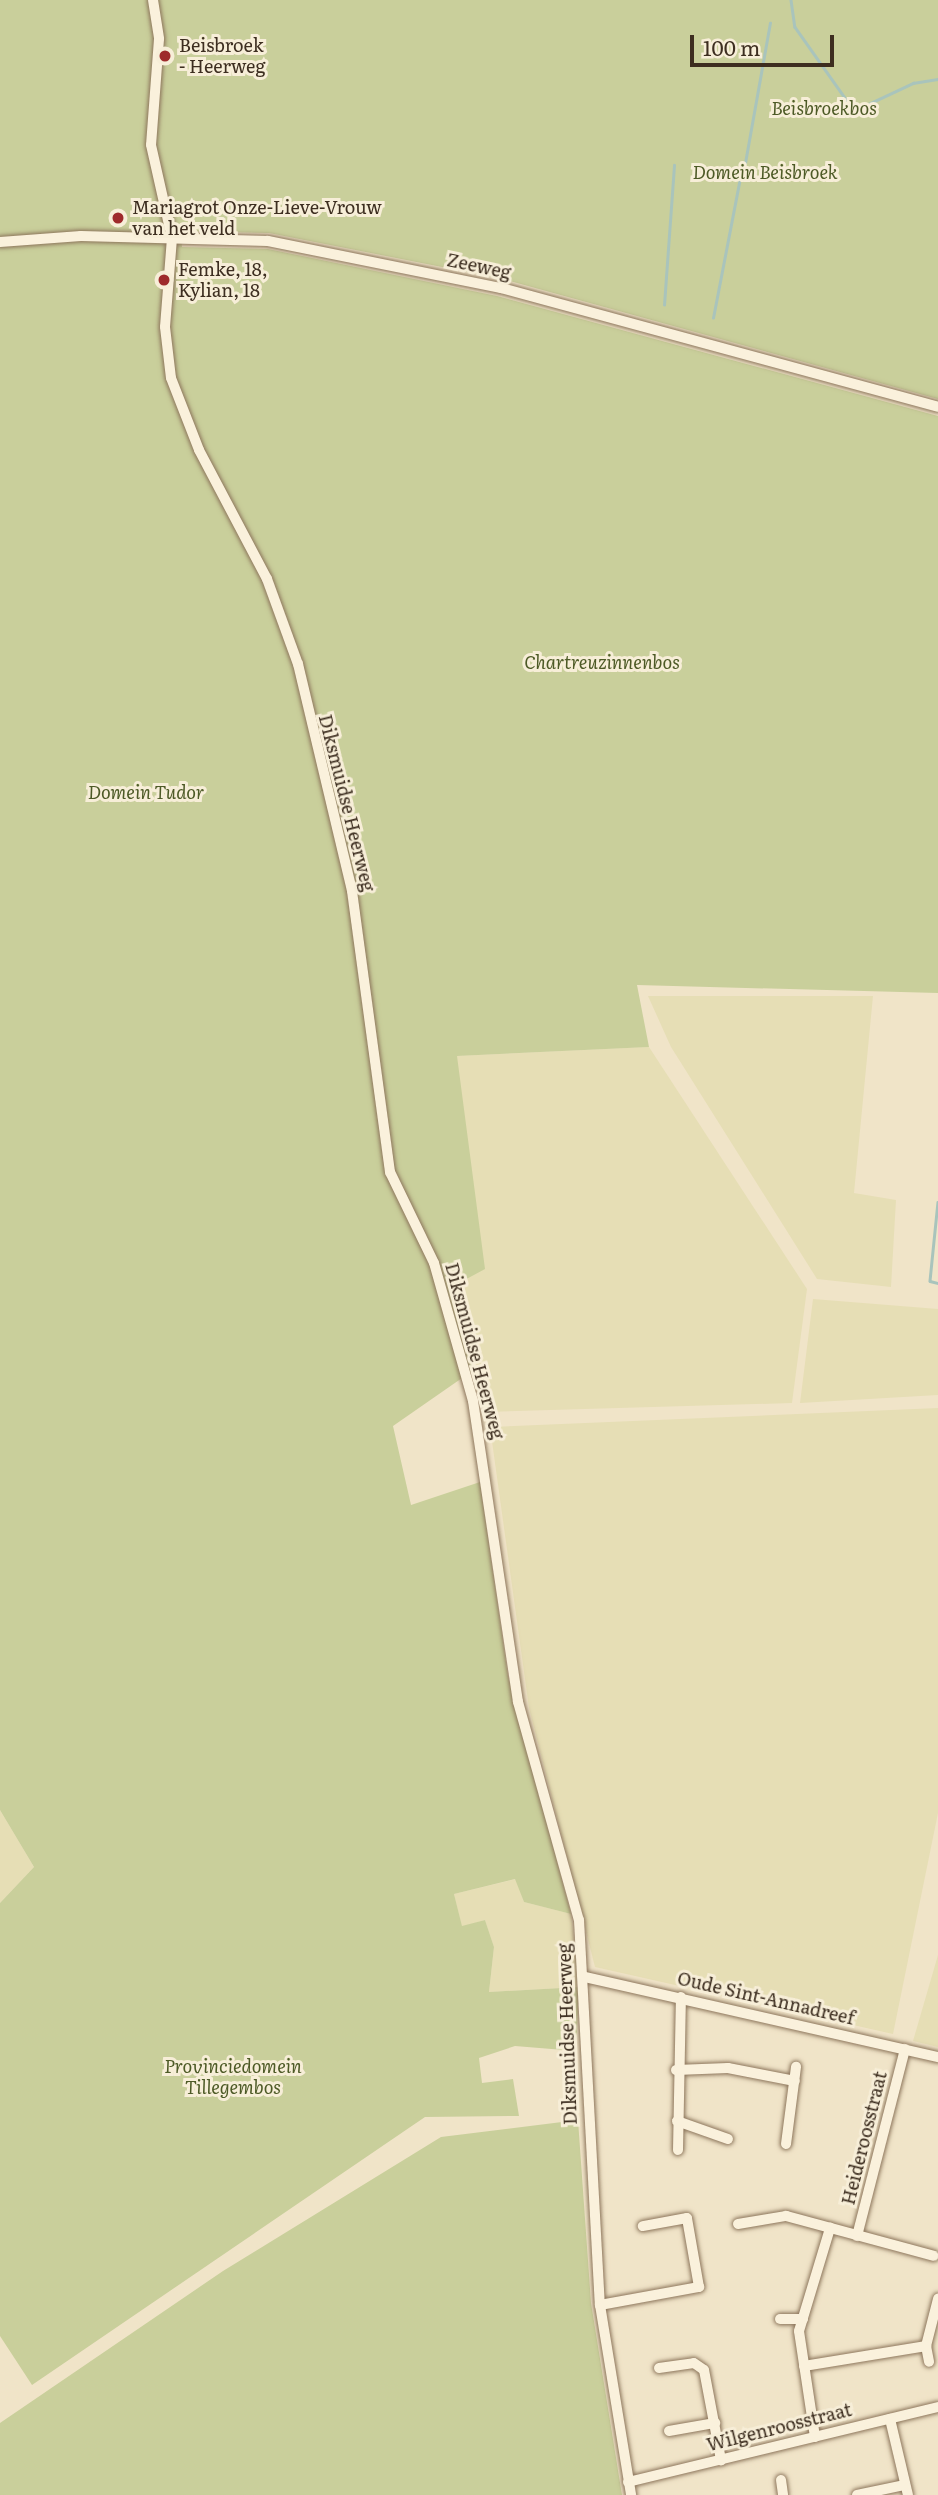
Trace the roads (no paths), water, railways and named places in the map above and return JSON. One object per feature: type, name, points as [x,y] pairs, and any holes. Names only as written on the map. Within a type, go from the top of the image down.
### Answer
[{"type":"street","name":"Diksmuidse Heerweg","points":[[153,0],[159,39],[151,145],[172,238],[165,327],[171,378],[193,437],[267,579],[298,664],[352,891],[390,1172],[434,1263],[473,1401],[518,1702],[579,1920],[585,1977],[583,2053],[600,2305],[631,2495]]},
{"type":"street","name":"Zeeweg","points":[[0,242],[172,238],[268,241],[501,288],[938,407]]},
{"type":"street","name":"Oude Sint-Annadreef","points":[[585,1977],[938,2057]]},
{"type":"street","points":[[678,2150],[676,2070],[681,1997]]},
{"type":"street","name":"Heideroosstraat","points":[[857,2236],[905,2049]]},
{"type":"street","points":[[786,2144],[796,2067]]},
{"type":"street","points":[[676,2070],[728,2068],[795,2081]]},
{"type":"street","points":[[677,2122],[728,2139]]},
{"type":"street","points":[[738,2224],[778,2216],[934,2256]]},
{"type":"street","points":[[600,2305],[699,2287],[687,2218],[643,2226]]},
{"type":"street","points":[[815,2437],[804,2366],[803,2319],[830,2228]]},
{"type":"street","points":[[929,2362],[926,2346],[938,2299]]},
{"type":"street","points":[[780,2319],[803,2319]]},
{"type":"street","points":[[804,2366],[926,2346]]},
{"type":"street","points":[[659,2368],[694,2362],[704,2370],[721,2460]]},
{"type":"street","name":"Wilgenroosstraat","points":[[628,2482],[938,2407]]},
{"type":"street","points":[[857,2495],[906,2490],[890,2419]]},
{"type":"street","points":[[669,2431],[715,2423]]},
{"type":"street","points":[[781,2480],[783,2495]]},
{"type":"waterway","points":[[791,0],[795,27],[850,105],[860,108],[913,83],[938,79]]},
{"type":"waterway","points":[[745,163],[770,23]]},
{"type":"waterway","points":[[664,305],[674,165]]},
{"type":"waterway","points":[[713,318],[740,178]]},
{"type":"waterway","points":[[938,1202],[930,1281],[938,1283]]},
{"type":"place","name":"Beisbroek - Heerweg","points":[[165,56]]},
{"type":"place","name":"Mariagrot Onze-Lieve-Vrouw van het veld","points":[[118,218]]},
{"type":"place","name":"Femke, 18, Kylian, 18","points":[[164,280]]},
{"type":"park label","name":"Beisbroekbos","points":[[824,108]]},
{"type":"park label","name":"Domein Beisbroek","points":[[765,172]]},
{"type":"park label","name":"Chartreuzinnenbos","points":[[602,662]]},
{"type":"park label","name":"Domein Tudor","points":[[146,792]]},
{"type":"park label","name":"Provinciedomein Tillegembos","points":[[233,2077]]}]
